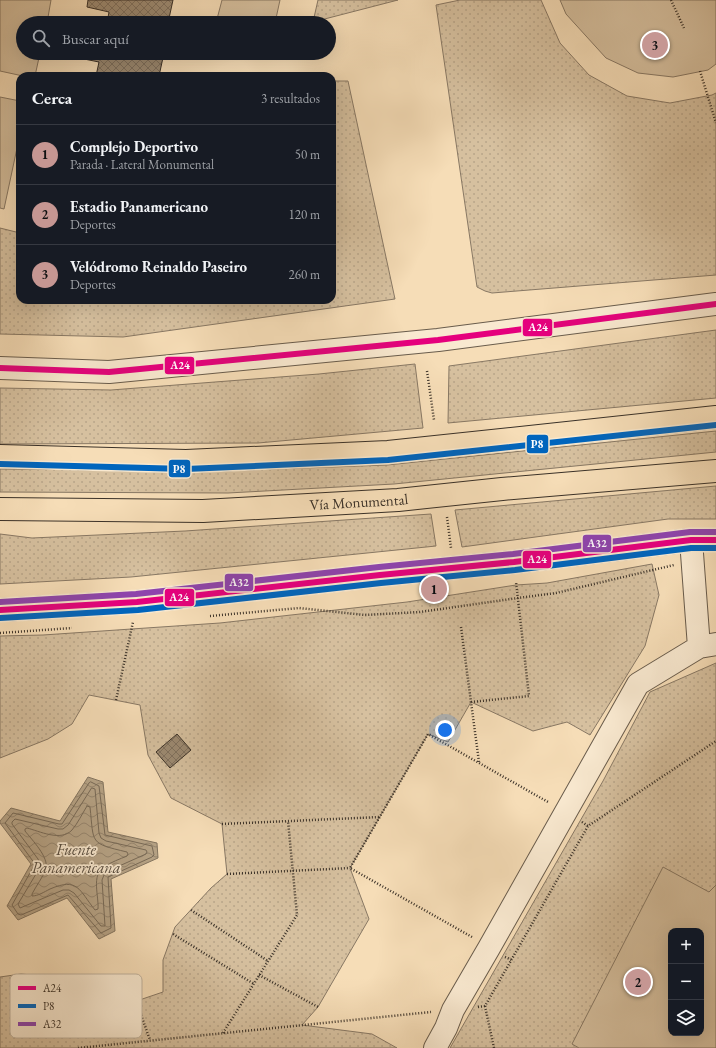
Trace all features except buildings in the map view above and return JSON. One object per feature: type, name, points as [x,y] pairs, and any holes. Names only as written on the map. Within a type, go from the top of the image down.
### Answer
[{"type":"highway","points":[[0,456],[186,461],[388,452],[716,417]]},
{"type":"highway","name":"Vía Monumental","points":[[0,509],[202,511],[398,500],[502,489],[716,471]]},
{"type":"street","points":[[0,368],[109,372],[438,340],[716,304]]},
{"type":"street","points":[[0,610],[139,612],[380,575],[514,562],[692,551],[716,540]]},
{"type":"street","points":[[435,1048],[446,1028],[453,1010],[638,684],[707,646],[692,551]]},
{"type":"path","points":[[671,0],[684,28]]},
{"type":"path","points":[[700,71],[716,123]]},
{"type":"path","points":[[427,371],[434,420]]},
{"type":"path","points":[[447,517],[451,551]]},
{"type":"path","points":[[204,616],[299,608],[365,615],[420,612],[556,594],[692,551]]},
{"type":"path","points":[[471,702],[529,696],[514,562]]},
{"type":"path","points":[[133,623],[139,612]]},
{"type":"path","points":[[116,700],[133,623],[139,612]]},
{"type":"path","points":[[125,624],[133,623]]},
{"type":"path","points":[[0,634],[78,627]]},
{"type":"path","points":[[461,627],[479,763]]},
{"type":"path","points":[[350,868],[428,734],[588,826]]},
{"type":"path","points":[[494,1048],[485,1006],[588,826],[716,741]]},
{"type":"path","points":[[222,824],[380,817]]},
{"type":"path","points":[[223,1033],[297,915],[288,821]]},
{"type":"path","points":[[227,874],[350,868],[512,960]]},
{"type":"path","points":[[191,910],[268,961]]},
{"type":"path","points":[[173,934],[254,984]]},
{"type":"path","points":[[260,975],[318,1007]]},
{"type":"path","points":[[78,1048],[485,1006]]},
{"type":"path","points":[[142,1018],[150,1041]]},
{"type":"shaded area","points":[[0,0],[51,0],[48,16],[16,16],[16,60],[38,60],[36,72],[16,72],[16,74],[0,71]]},
{"type":"shaded area","points":[[222,0],[280,0],[277,16],[218,16]]},
{"type":"shaded area","points":[[318,0],[398,0],[336,16],[314,16]]},
{"type":"shaded area","points":[[460,0],[541,0],[560,43],[589,75],[627,96],[670,103],[716,93],[716,275],[492,293],[477,287],[436,5]]},
{"type":"shaded area","points":[[560,0],[716,0],[716,64],[708,70],[673,77],[638,73],[606,58],[566,14]]},
{"type":"shaded area","points":[[336,81],[348,81],[395,299],[123,337],[0,334],[0,228],[16,232],[16,304],[336,304]]},
{"type":"shaded area","points":[[0,97],[16,100],[16,153],[4,209],[0,208]]},
{"type":"shaded area","points":[[716,330],[716,398],[448,423],[449,366]]},
{"type":"shaded area","points":[[415,364],[423,428],[258,443],[0,444],[0,388],[111,390],[319,374]]},
{"type":"shaded area","points":[[716,431],[716,452],[394,484],[228,493],[0,492],[0,469],[220,471],[387,465]]},
{"type":"shaded area","points":[[716,486],[716,519],[668,519],[462,547],[455,510]]},
{"type":"shaded area","points":[[431,514],[436,546],[131,577],[0,584],[0,534],[32,538],[185,531]]},
{"type":"shaded area","points":[[652,564],[659,595],[645,646],[590,735],[567,722],[533,731],[471,702],[448,742],[428,734],[350,868],[369,919],[318,1007],[302,1025],[372,1034],[397,1048],[0,1048],[0,977],[10,976],[10,1038],[142,1038],[142,999],[163,992],[163,960],[175,927],[211,888],[227,874],[222,824],[171,798],[148,755],[140,705],[89,695],[72,724],[48,739],[0,758],[0,636],[43,635],[220,623],[407,602],[516,585],[547,583]]},
{"type":"shaded area","points":[[716,663],[716,1048],[450,1048],[603,781],[650,692]]},
{"type":"shaded area","points":[[663,867],[709,892],[716,885],[716,1048],[579,1048],[572,1044]]},
{"type":"water","name":"Fuente Panamericana","points":[[88,777],[103,782],[108,832],[157,843],[158,858],[111,879],[115,931],[99,939],[67,898],[18,920],[7,906],[31,864],[0,823],[11,808],[60,821]]},
{"type":"transit line","name":"A24","points":[[0,368],[109,372],[438,340],[716,304]]},
{"type":"transit line","name":"P8","points":[[0,464],[186,469],[388,460],[716,425]]},
{"type":"transit line","name":"A32","points":[[0,602],[136,594],[379,567],[513,554],[690,532],[716,532]]},
{"type":"transit line","name":"A24","points":[[0,610],[137,602],[380,575],[514,562],[691,540],[716,540]]},
{"type":"transit line","name":"P8","points":[[0,618],[138,610],[381,583],[515,570],[691,548],[716,548]]},
{"type":"place","name":"Velódromo Reinaldo Paseiro","points":[[655,45]]},
{"type":"place","name":"Complejo Deportivo","points":[[434,589]]},
{"type":"place","name":"Estadio Panamericano","points":[[638,982]]}]
